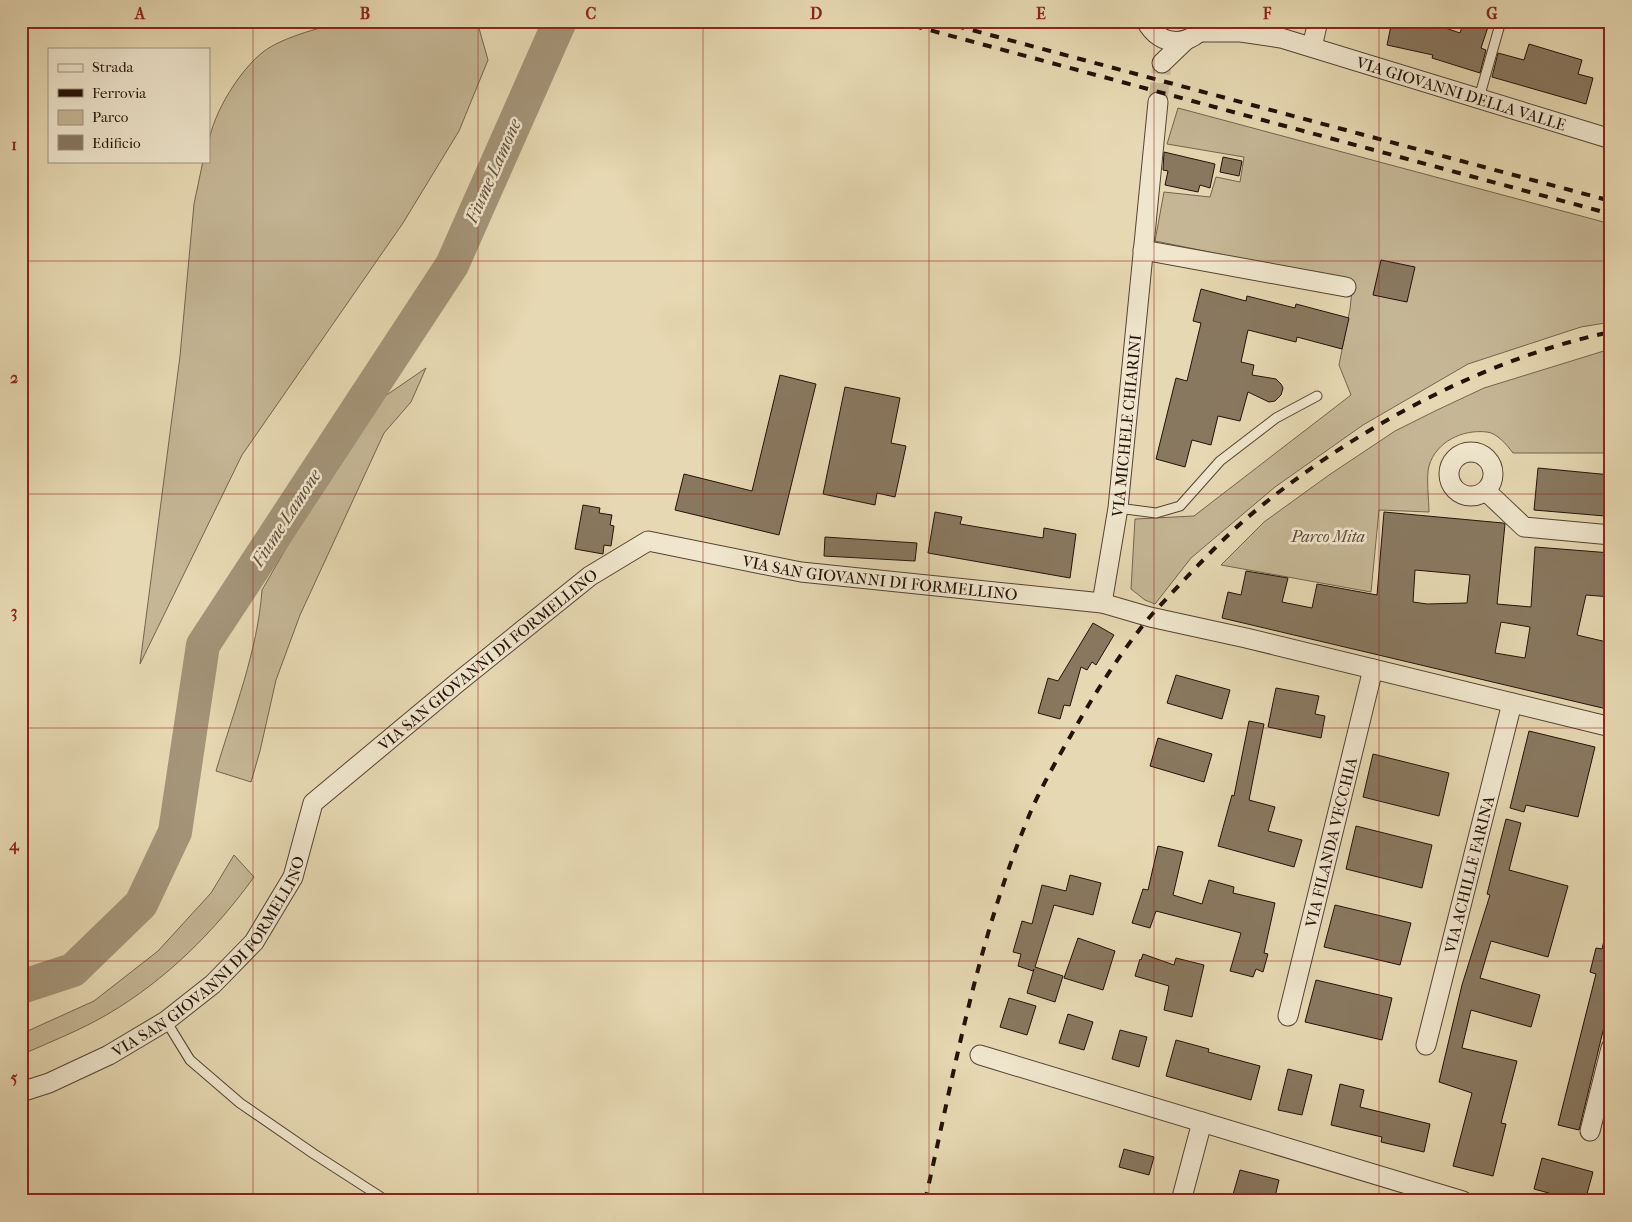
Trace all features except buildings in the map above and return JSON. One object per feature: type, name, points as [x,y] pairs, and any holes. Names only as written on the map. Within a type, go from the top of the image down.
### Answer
[{"type":"street","points":[[1146,21],[1150,29],[1158,36],[1162,63],[1198,31]]},
{"type":"street","name":"VIA GIOVANNI DELLA VALLE","points":[[1253,21],[1281,38]]},
{"type":"street","points":[[1312,47],[1318,21]]},
{"type":"street","name":"VIA GIOVANNI DELLA VALLE","points":[[1158,36],[1176,42],[1198,31],[1241,32],[1281,38],[1611,139]]},
{"type":"street","name":"VIA MICHELE CHIARINI","points":[[1102,603],[1118,508],[1158,102]]},
{"type":"street","points":[[1143,250],[1346,287]]},
{"type":"street","points":[[1486,491],[1524,527],[1611,535]]},
{"type":"street","name":"VIA SAN GIOVANNI DI FORMELLINO","points":[[21,1092],[48,1083],[109,1055],[166,1022],[213,984],[254,942],[292,877],[313,803],[457,683],[590,576],[648,541],[801,572],[1102,603]]},
{"type":"street","points":[[1102,603],[1150,617],[1611,727]]},
{"type":"street","name":"VIA FILANDA VECCHIA","points":[[1288,1016],[1373,669]]},
{"type":"street","name":"VIA ACHILLE FARINA","points":[[1426,1045],[1512,703]]},
{"type":"street","points":[[1590,1131],[1611,1048]]},
{"type":"street","points":[[980,1055],[1451,1199]]},
{"type":"street","points":[[1181,1201],[1202,1122]]},
{"type":"lane","points":[[1479,98],[1501,21]]},
{"type":"lane","points":[[1118,508],[1156,513],[1180,506],[1220,461],[1276,418],[1317,396]]},
{"type":"lane","points":[[166,1022],[190,1060],[240,1102],[314,1154],[387,1201]]},
{"type":"green space","points":[[349,21],[477,21],[488,60],[459,131],[403,223],[242,455],[140,664],[180,356],[194,204],[203,162],[210,162],[210,140],[216,118],[229,93],[245,70],[263,52],[271,47],[316,29]]},
{"type":"green space","points":[[1178,108],[1611,224],[1611,322],[1581,327],[1468,364],[1363,425],[1275,487],[1191,558],[1155,604],[1145,600],[1131,589],[1135,519],[1194,516],[1351,395],[1339,365],[1350,309],[1353,281],[1155,241],[1164,192],[1210,197],[1216,177],[1240,182],[1244,157],[1167,144]]},
{"type":"green space","name":"Parco Mita","points":[[1611,350],[1607,453],[1513,453],[1498,437],[1487,432],[1468,433],[1451,439],[1438,450],[1429,466],[1429,512],[1379,510],[1371,592],[1221,565],[1264,522],[1329,475],[1395,431],[1484,388]]},
{"type":"green space","points":[[426,368],[411,402],[384,433],[300,615],[276,680],[251,782],[216,771],[256,635],[262,590],[315,498],[375,403]]},
{"type":"green space","points":[[234,855],[254,877],[223,916],[188,953],[150,986],[108,1014],[76,1031],[21,1055],[21,1034],[94,1001],[158,951],[211,893]]},
{"type":"waterway","name":"Fiume Lamone","points":[[21,987],[73,970],[141,904],[175,832],[203,645],[452,265],[560,21]]},
{"type":"tunnel","points":[[1158,102],[1162,63]]},
{"type":"railway","points":[[896,21],[1611,214]]},
{"type":"railway","points":[[938,21],[1611,201]]},
{"type":"railway","points":[[925,1201],[969,1003],[996,906],[1012,858],[1044,783],[1106,676],[1148,619],[1208,555],[1248,517],[1329,456],[1373,428],[1466,380],[1515,360],[1563,344],[1611,332]]}]
